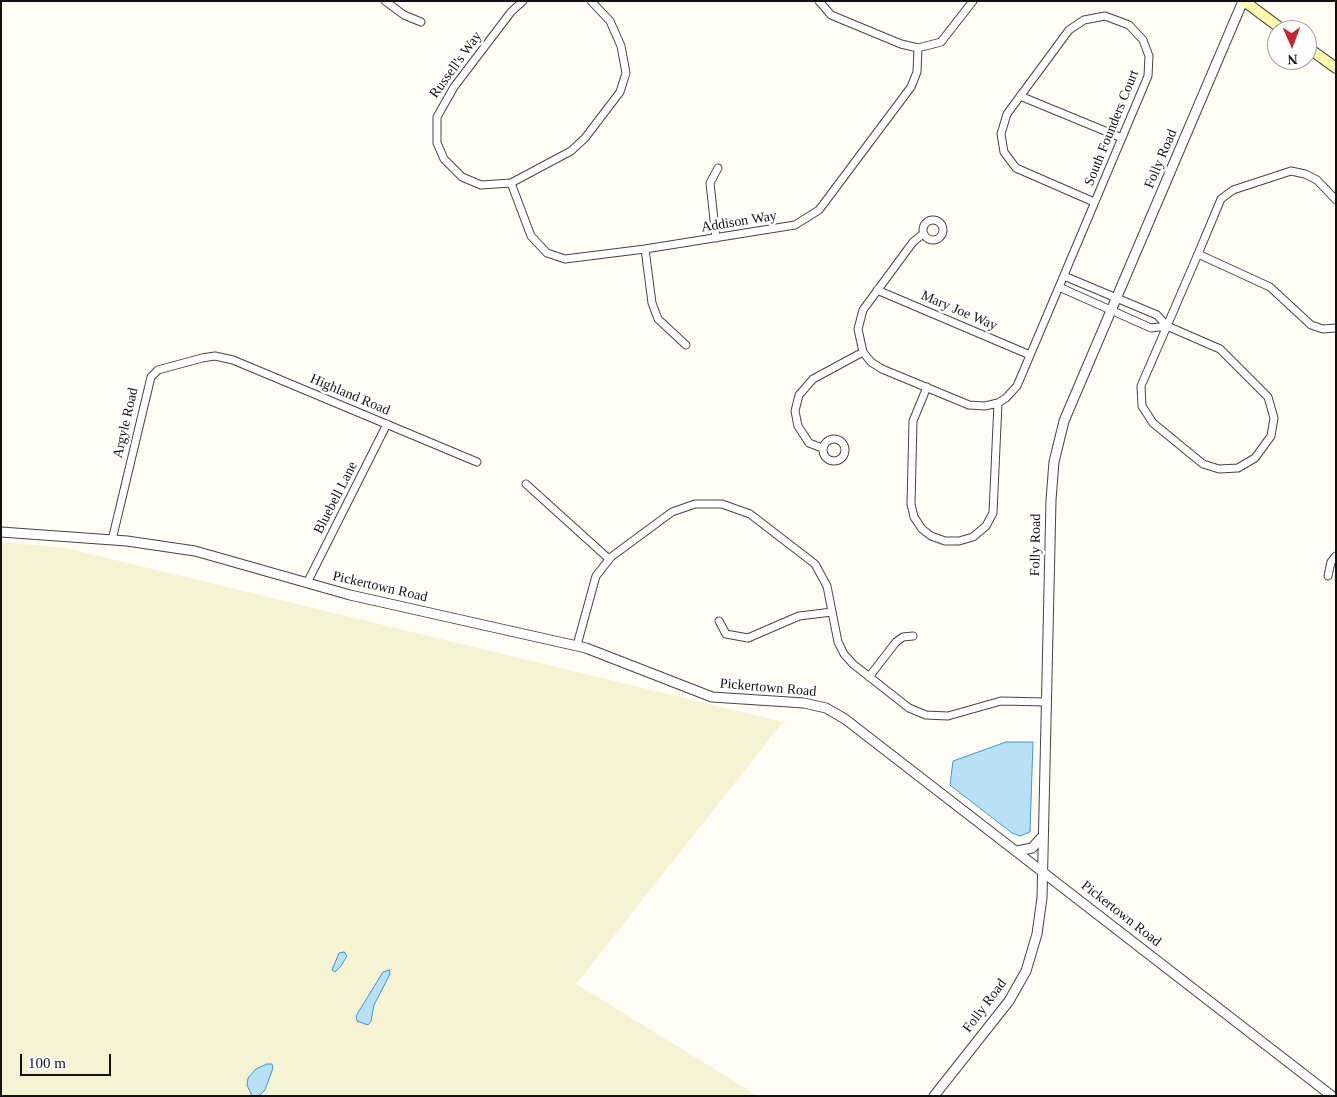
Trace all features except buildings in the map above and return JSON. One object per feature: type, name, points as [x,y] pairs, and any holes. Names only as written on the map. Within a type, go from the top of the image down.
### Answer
[{"type":"main road","points":[[1243,1],[1269,20]]},
{"type":"main road","points":[[1317,55],[1336,68]]},
{"type":"street","points":[[385,1],[404,15],[421,22]]},
{"type":"street","name":"Russell's Way","points":[[523,1],[511,12],[454,87],[440,110],[436,125],[437,143],[441,154],[455,172],[480,185],[511,183],[564,155],[578,145],[620,92],[624,82],[626,63],[616,31],[602,10],[591,1]]},
{"type":"street","points":[[818,1],[831,15],[901,44],[918,48],[941,42],[973,1]]},
{"type":"street","name":"Folly Road","points":[[934,1096],[1009,1001],[1020,984],[1034,946],[1042,896],[1045,702],[1054,462],[1070,405],[1112,311],[1243,1]]},
{"type":"street","name":"South Founders Court","points":[[998,403],[1006,398],[1017,386],[1148,76],[1150,56],[1143,40],[1120,20],[1099,16],[1076,24],[1069,30],[1006,114],[1001,128],[1001,143],[1006,157],[1023,173],[1094,202]]},
{"type":"street","name":"Addison Way","points":[[511,183],[531,236],[547,253],[573,260],[795,225],[818,210],[911,87],[917,72],[918,48]]},
{"type":"street","points":[[1020,96],[1122,138]]},
{"type":"street","points":[[716,238],[710,183],[718,168]]},
{"type":"street","points":[[1064,276],[1157,315],[1167,326],[1220,349],[1268,397],[1274,418],[1271,436],[1254,458],[1244,465],[1233,469],[1219,469],[1203,464],[1153,423],[1145,413],[1141,398],[1141,386],[1167,326],[1198,254],[1221,199],[1233,190],[1285,172],[1298,172],[1317,180],[1336,200]]},
{"type":"street","points":[[923,234],[913,242],[864,310],[859,321],[858,337],[863,352],[878,367],[977,406],[998,403],[993,513],[986,526],[973,536],[959,541],[945,541],[931,536],[922,529],[914,518],[911,504],[913,421],[927,387]]},
{"type":"street","points":[[645,249],[652,303],[658,319],[686,344]]},
{"type":"street","points":[[1198,254],[1270,287],[1311,325],[1322,328],[1336,328]]},
{"type":"street","points":[[1059,287],[1151,328],[1167,326]]},
{"type":"street","name":"Mary Joe Way","points":[[878,290],[1030,355]]},
{"type":"street","points":[[822,448],[809,443],[798,426],[795,411],[799,395],[813,378],[863,352]]},
{"type":"street","name":"Highland Road","points":[[212,356],[233,360],[477,462]]},
{"type":"street","name":"Argyle Road","points":[[112,540],[151,378],[158,370],[212,356]]},
{"type":"street","name":"Bluebell Lane","points":[[308,583],[387,424]]},
{"type":"street","points":[[526,484],[609,559]]},
{"type":"street","points":[[577,646],[596,576],[609,559],[672,512],[694,504],[710,503],[733,506],[750,514],[815,564],[825,580],[838,642],[844,654],[869,677],[909,708],[934,716],[948,716],[1001,701],[1045,702]]},
{"type":"street","name":"Pickertown Road","points":[[1,532],[112,540],[195,551],[385,604],[577,646],[614,657],[712,697],[804,703],[826,708],[846,719],[1332,1096]]},
{"type":"street","points":[[1328,576],[1331,562],[1336,556]]},
{"type":"street","points":[[719,621],[726,634],[740,639],[748,638],[799,616],[832,612]]},
{"type":"street","points":[[869,677],[896,642],[913,636]]},
{"type":"street","points":[[1016,850],[1032,848],[1041,840],[1043,834]]},
{"type":"street","points":[[1042,896],[1049,888],[1063,887]]},
{"type":"shaded area","points":[[1,542],[66,548],[783,722],[576,984],[758,1096],[1,1096]]},
{"type":"water","points":[[1006,742],[1033,742],[1030,832],[1020,836],[1012,833],[950,785],[953,761]]},
{"type":"water","points":[[344,952],[347,956],[335,972],[332,970],[339,953]]},
{"type":"water","points":[[389,970],[390,974],[374,1005],[371,1021],[368,1025],[357,1021],[356,1016],[383,972]]},
{"type":"water","points":[[272,1064],[273,1068],[265,1090],[260,1095],[252,1096],[247,1085],[248,1078],[256,1069]]}]
